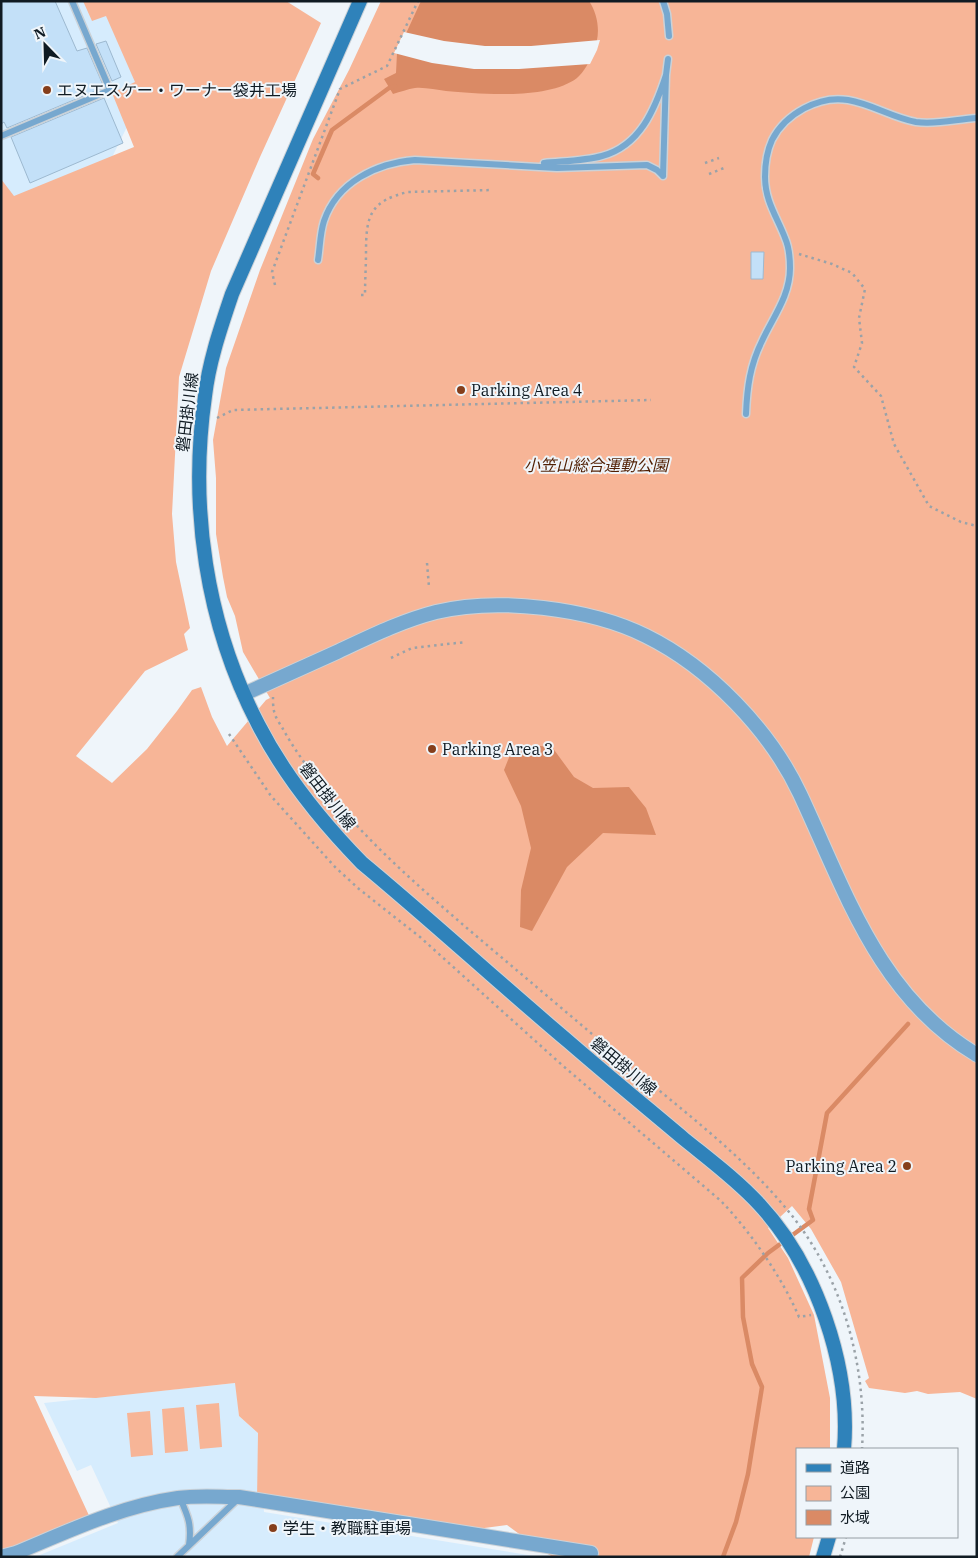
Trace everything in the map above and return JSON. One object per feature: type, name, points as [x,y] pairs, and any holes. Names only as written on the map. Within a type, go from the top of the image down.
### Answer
[{"type":"main road","name":"磐田掛川線","points":[[360,1],[232,294],[215,349],[205,395],[198,468],[202,536],[208,578],[231,662],[258,725],[283,766],[338,838],[362,863],[554,1030],[760,1204],[793,1251],[808,1278],[824,1314],[834,1344],[841,1377],[844,1407],[844,1448]]},
{"type":"main road","points":[[823,1557],[829,1538]]},
{"type":"street","points":[[244,694],[386,629],[436,612],[461,608],[506,605],[542,608],[600,620],[645,635],[677,654],[706,676],[736,704],[759,730],[780,759],[798,790],[861,928],[889,974],[910,1000],[956,1042],[977,1055]]},
{"type":"street","points":[[1,1557],[16,1553],[124,1510],[180,1498],[239,1497],[591,1554],[590,1557]]},
{"type":"lane","points":[[1,136],[110,90],[72,1]]},
{"type":"lane","points":[[663,1],[667,14],[669,36]]},
{"type":"lane","points":[[318,260],[324,222],[332,205],[344,188],[361,176],[379,167],[396,162],[415,160],[531,165],[557,168],[647,165],[664,176],[668,59]]},
{"type":"lane","points":[[531,165],[600,157],[618,149],[635,137],[649,120],[666,75]]},
{"type":"lane","points":[[746,414],[749,376],[755,356],[787,289],[790,269],[786,238],[767,199],[765,177],[769,150],[773,139],[788,120],[800,112],[820,102],[840,99],[855,101],[914,122],[928,123],[977,118]]},
{"type":"lane","points":[[177,1557],[239,1497]]},
{"type":"lane","points":[[180,1498],[189,1518],[191,1532],[189,1545]]},
{"type":"path","points":[[275,285],[272,272],[340,89],[387,66],[418,1]]},
{"type":"path","points":[[705,163],[719,158]]},
{"type":"path","points":[[709,174],[724,168]]},
{"type":"path","points":[[361,296],[365,296],[366,230],[371,214],[382,201],[396,194],[408,192],[492,190]]},
{"type":"path","points":[[788,250],[852,272],[865,289],[859,318],[862,343],[854,367],[881,396],[894,444],[929,506],[960,522],[977,526]]},
{"type":"path","points":[[213,420],[233,410],[652,400]]},
{"type":"path","points":[[426,564],[428,587]]},
{"type":"path","points":[[391,658],[412,648],[466,642]]},
{"type":"path","points":[[229,734],[271,796],[335,867],[359,890],[420,937],[562,1065],[721,1201],[740,1221],[776,1274],[799,1317],[824,1314]]},
{"type":"path","points":[[840,1557],[846,1538]]},
{"type":"shaded area","points":[[1,1],[189,1],[86,210],[1,251]]},
{"type":"shaded area","points":[[236,1383],[239,1416],[258,1433],[264,1512],[540,1557],[35,1557],[118,1523],[91,1465],[77,1471],[44,1403]]},
{"type":"green space","name":"小笠山総合運動公園","points":[[83,1],[286,1],[321,23],[211,271],[179,377],[172,514],[176,562],[190,628],[184,634],[188,650],[145,671],[76,756],[112,783],[147,749],[192,690],[201,687],[212,717],[227,746],[266,700],[270,698],[243,652],[235,616],[227,597],[216,534],[216,478],[213,440],[226,368],[260,270],[313,139],[349,70],[381,1],[977,1],[977,1399],[960,1392],[928,1394],[917,1391],[905,1393],[869,1388],[865,1381],[869,1378],[841,1282],[811,1229],[792,1206],[768,1228],[788,1258],[814,1315],[830,1398],[830,1448],[796,1448],[796,1538],[814,1538],[809,1557],[553,1557],[507,1525],[454,1532],[257,1500],[258,1433],[239,1416],[235,1383],[96,1398],[34,1396],[92,1522],[1,1555],[1,179],[14,196],[134,147],[112,93],[135,82],[106,16],[92,21]]},
{"type":"green space","points":[[219,1403],[222,1447],[200,1449],[196,1405]]},
{"type":"green space","points":[[184,1407],[188,1451],[165,1453],[162,1409]]},
{"type":"green space","points":[[150,1411],[153,1455],[131,1457],[127,1413]]},
{"type":"water","points":[[421,1],[589,1],[595,13],[598,26],[596,46],[580,76],[564,85],[549,90],[532,93],[495,94],[419,88],[393,94],[384,79],[396,73],[397,53]]},
{"type":"water","points":[[540,746],[552,747],[574,777],[593,788],[629,787],[646,808],[656,835],[603,833],[567,867],[532,931],[520,927],[521,890],[531,848],[521,806],[504,770],[512,750]]},
{"type":"pier","points":[[404,32],[444,41],[485,46],[531,46],[600,40],[590,64],[519,69],[474,69],[432,63],[394,53]]},
{"type":"building","points":[[1,1],[55,1],[77,51],[87,48],[103,85],[99,87],[100,89],[7,128],[4,122],[1,124]]},
{"type":"building","points":[[106,41],[121,77],[112,81],[96,44]]},
{"type":"building","points":[[104,98],[123,143],[30,183],[11,137]]},
{"type":"building","points":[[751,252],[764,252],[763,279],[751,279]]},
{"type":"waterway","points":[[318,178],[313,174],[332,130],[389,88],[395,86]]},
{"type":"waterway","points":[[723,1557],[736,1522],[748,1474],[762,1387],[752,1364],[743,1317],[742,1278],[768,1253],[813,1220],[809,1209],[827,1113],[908,1024]]},
{"type":"place","name":"エヌエスケー・ワーナー袋井工場","points":[[47,90]]},
{"type":"place","name":"Parking Area 4","points":[[461,390]]},
{"type":"place","name":"Parking Area 3","points":[[432,749]]},
{"type":"place","name":"Parking Area 2","points":[[907,1166]]},
{"type":"place","name":"学生・教職駐車場","points":[[273,1528]]}]
